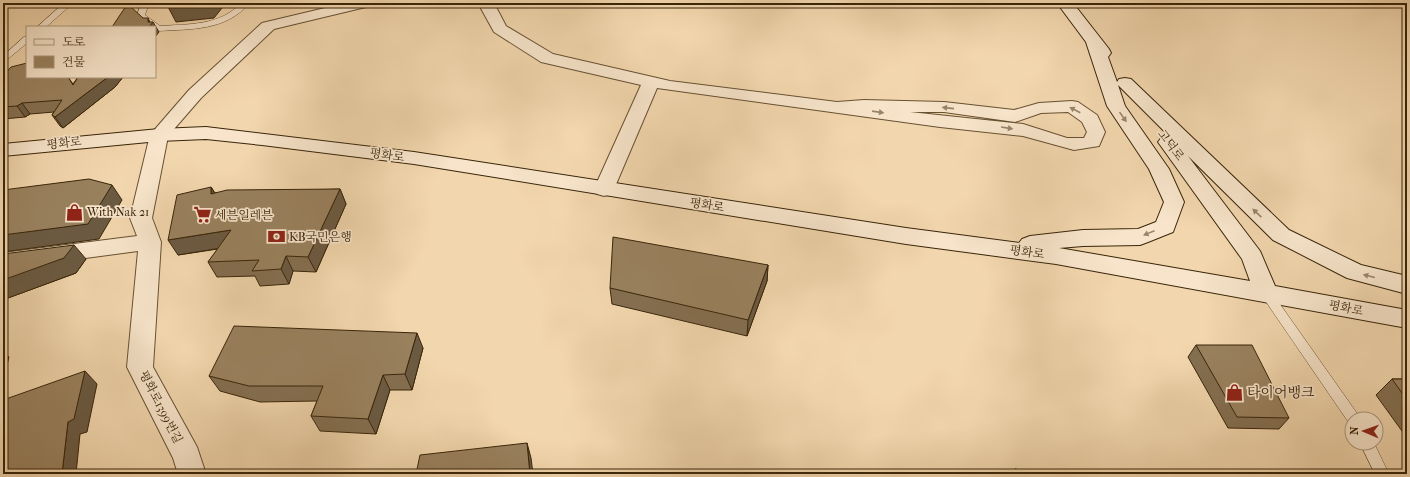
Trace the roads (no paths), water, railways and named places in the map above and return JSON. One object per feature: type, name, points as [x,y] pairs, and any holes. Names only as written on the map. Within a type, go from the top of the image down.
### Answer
[{"type":"main road","points":[[159,135],[195,94],[268,26],[365,3]]},
{"type":"main road","points":[[486,3],[500,30],[547,58],[650,82],[840,107],[1026,131],[1061,143],[1082,145],[1092,142],[1096,132],[1090,119],[1072,106],[1039,108],[1015,116],[944,107],[864,105],[840,107]]},
{"type":"main road","name":"고덕로","points":[[1065,3],[1252,257],[1266,293]]},
{"type":"main road","points":[[999,248],[1084,238],[1140,237],[1165,227],[1174,202],[1159,169],[1116,106],[1094,42]]},
{"type":"main road","points":[[604,189],[650,82]]},
{"type":"main road","points":[[1125,83],[1281,235],[1355,272],[1407,285]]},
{"type":"main road","name":"평화로","points":[[3,150],[159,135],[206,133],[270,140],[414,158],[604,189],[899,234],[1056,256],[1407,319]]},
{"type":"main road","name":"평화로1399번길","points":[[159,135],[141,218],[150,242],[140,367],[187,456],[192,474]]},
{"type":"main road","points":[[3,261],[150,242]]},
{"type":"lane","points":[[3,7],[9,3]]},
{"type":"lane","points":[[42,26],[69,3]]},
{"type":"lane","points":[[145,3],[141,16],[154,26]]},
{"type":"lane","points":[[156,27],[158,29],[217,22],[239,12],[245,3]]},
{"type":"lane","points":[[3,60],[26,40]]},
{"type":"lane","points":[[1266,293],[1348,411]]},
{"type":"lane","points":[[1371,451],[1382,474]]},
{"type":"place","name":"With Nak 21","points":[[74,212]]},
{"type":"place","name":"세븐일레븐","points":[[202,215]]},
{"type":"place","name":"KB국민은행","points":[[276,237]]},
{"type":"place","name":"타이어뱅크","points":[[1234,392]]}]
